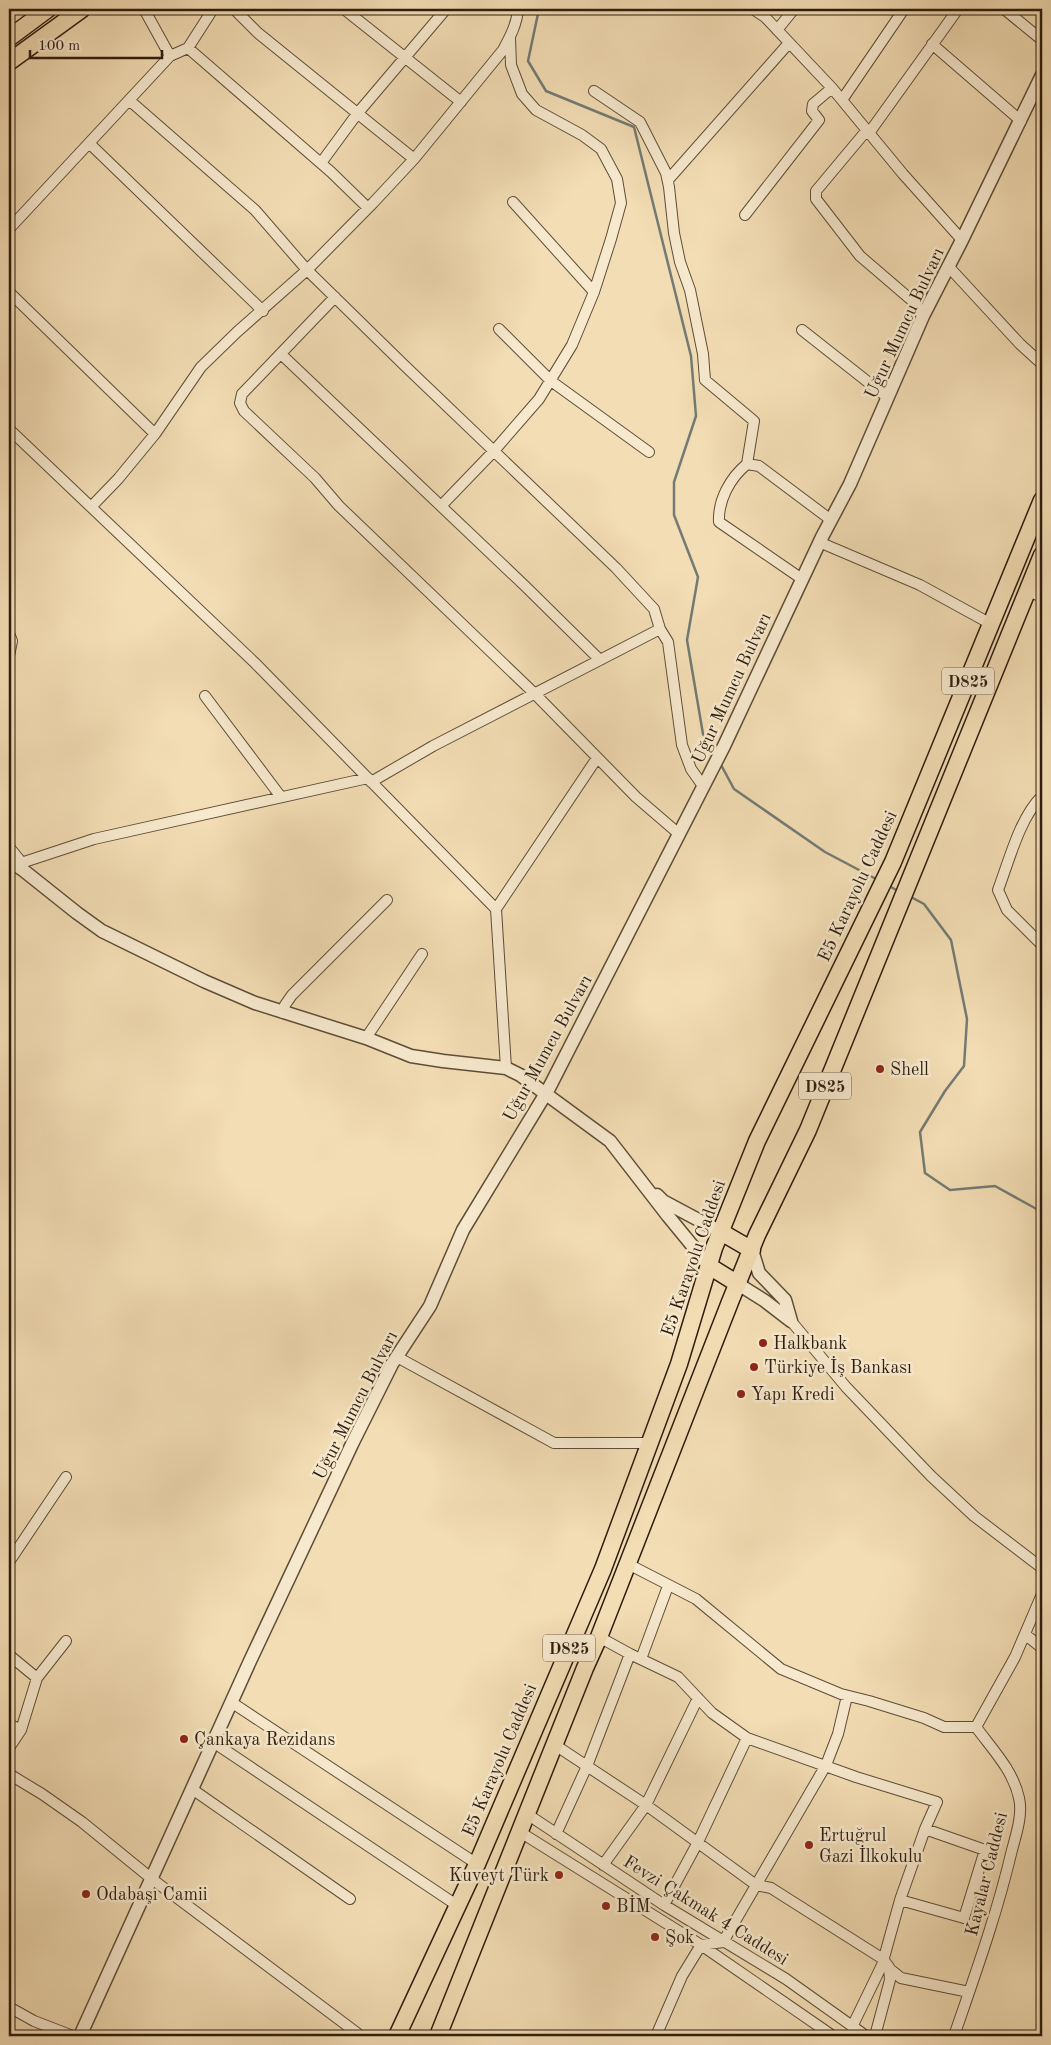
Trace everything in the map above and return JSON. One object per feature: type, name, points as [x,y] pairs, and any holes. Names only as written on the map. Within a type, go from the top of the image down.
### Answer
[{"type":"highway","points":[[9,38],[48,9]]},
{"type":"highway","points":[[9,62],[82,9]]},
{"type":"highway","name":"E5 Karayolu Caddesi","points":[[397,2036],[458,1906],[603,1569],[679,1364],[720,1232],[757,1140],[893,862],[1042,500]]},
{"type":"highway","name":"D825","points":[[438,2036],[752,1250],[808,1130],[900,905],[1035,594],[1042,555]]},
{"type":"highway","points":[[720,1232],[752,1250]]},
{"type":"highway","points":[[709,1266],[738,1284]]},
{"type":"street","points":[[144,9],[170,56]]},
{"type":"street","points":[[9,230],[170,56],[188,48],[213,9]]},
{"type":"street","points":[[234,9],[258,34],[414,159]]},
{"type":"street","points":[[344,9],[462,102]]},
{"type":"street","points":[[321,163],[357,114],[404,56],[446,9]]},
{"type":"street","points":[[91,507],[118,479],[155,434],[201,367],[237,332],[307,270],[414,159],[462,102],[502,50],[518,18],[518,9]]},
{"type":"street","points":[[752,9],[765,17],[832,88],[962,240]]},
{"type":"street","points":[[777,30],[794,9]]},
{"type":"street","points":[[842,100],[904,9]]},
{"type":"street","points":[[923,316],[916,304],[860,256],[816,199],[816,191],[868,132],[958,9]]},
{"type":"street","points":[[1004,9],[1042,40]]},
{"type":"street","points":[[441,506],[493,452],[539,399],[551,381],[572,345],[594,292],[621,203],[617,179],[601,149],[582,135],[536,110],[522,94],[511,65],[510,37]]},
{"type":"street","points":[[668,180],[789,43]]},
{"type":"street","points":[[932,44],[1021,121]]},
{"type":"street","points":[[188,48],[321,163],[368,208]]},
{"type":"street","name":"Uğur Mumcu Bulvarı","points":[[80,2036],[231,1702],[353,1442],[397,1357],[430,1306],[462,1230],[545,1093],[704,786],[819,542],[850,484],[923,316],[1021,121],[1042,75]]},
{"type":"street","points":[[746,216],[819,120],[812,110],[813,104],[832,88]]},
{"type":"street","points":[[594,91],[640,122],[653,146],[668,180],[674,233],[680,262],[690,290],[703,354],[705,380],[754,421],[747,464],[736,473],[724,494],[718,512],[718,522],[802,579]]},
{"type":"street","points":[[129,100],[255,210],[307,270],[493,452],[616,568],[654,609],[660,629],[668,642],[682,745],[691,769],[704,786]]},
{"type":"street","points":[[89,143],[263,310]]},
{"type":"street","points":[[513,202],[594,292]]},
{"type":"street","points":[[948,266],[1020,344],[1042,364]]},
{"type":"street","points":[[9,292],[155,434]]},
{"type":"street","points":[[335,297],[242,394],[240,404],[244,411],[315,478],[339,506],[535,694],[636,797],[679,834]]},
{"type":"street","points":[[499,329],[551,381],[649,452]]},
{"type":"street","points":[[802,330],[888,397]]},
{"type":"street","points":[[281,354],[600,660]]},
{"type":"street","points":[[9,429],[255,663],[496,909]]},
{"type":"street","points":[[747,464],[759,466],[831,520]]},
{"type":"street","points":[[819,542],[920,585],[991,624]]},
{"type":"street","points":[[15,865],[94,839],[281,797],[370,780],[660,629]]},
{"type":"street","points":[[9,633],[12,641],[9,656]]},
{"type":"street","points":[[205,696],[281,797]]},
{"type":"street","points":[[506,1068],[496,909],[597,758]]},
{"type":"street","points":[[1042,796],[1037,801],[1024,824],[998,890],[1007,910],[1042,945]]},
{"type":"street","points":[[9,847],[15,865],[102,931],[204,981],[283,1013],[366,1038],[411,1056],[506,1068],[520,1075],[610,1141],[709,1266]]},
{"type":"street","points":[[283,1013],[285,1005],[292,995],[387,900]]},
{"type":"street","points":[[366,1038],[422,954]]},
{"type":"street","points":[[638,1178],[663,1201],[720,1232]]},
{"type":"street","points":[[752,1250],[759,1273],[784,1300],[791,1322]]},
{"type":"street","points":[[738,1284],[765,1301],[791,1322],[846,1387],[931,1476],[974,1516],[1042,1568]]},
{"type":"street","points":[[397,1357],[554,1443],[650,1442]]},
{"type":"street","points":[[9,1562],[66,1477]]},
{"type":"street","points":[[628,1564],[696,1599],[781,1669],[818,1686],[924,1718],[944,1727],[976,1727],[1026,1635],[1042,1594]]},
{"type":"street","points":[[640,1659],[668,1586]]},
{"type":"street","points":[[1026,1635],[1042,1648]]},
{"type":"street","points":[[599,1637],[678,1677],[712,1713],[747,1738],[826,1765],[856,1778],[937,1802],[925,1829],[900,1900],[884,1964],[852,2027]]},
{"type":"street","points":[[9,1748],[21,1730],[37,1678],[66,1641]]},
{"type":"street","points":[[556,1834],[587,1766],[630,1654]]},
{"type":"street","points":[[9,1655],[37,1678]]},
{"type":"street","points":[[656,2036],[682,1976],[701,1945],[723,1942],[826,1765],[838,1734],[847,1696]]},
{"type":"street","points":[[603,1865],[646,1806],[698,1698]]},
{"type":"street","points":[[231,1702],[476,1864]]},
{"type":"street","points":[[9,1724],[21,1730]]},
{"type":"street","name":"Kayalar Caddesi","points":[[954,2036],[1008,1868],[1018,1828],[1020,1800],[1013,1777],[976,1727]]},
{"type":"street","points":[[664,1905],[698,1842],[747,1738]]},
{"type":"street","points":[[213,1742],[458,1906]]},
{"type":"street","points":[[555,1745],[698,1842],[756,1885],[771,1888],[884,1964],[900,1978],[969,1992]]},
{"type":"street","points":[[9,1774],[82,1822],[152,1879],[361,2036]]},
{"type":"street","points":[[192,1789],[350,1898]]},
{"type":"street","name":"Fevzi Çakmak 4 Caddesi","points":[[527,1814],[664,1905],[786,1979],[866,2036]]},
{"type":"street","points":[[900,1900],[964,1918],[984,1850],[925,1829]]},
{"type":"street","name":"Fevzi Çakmak 4 Caddesi","points":[[520,1832],[701,1945],[833,2036]]},
{"type":"street","points":[[875,2036],[890,1980],[884,1964]]},
{"type":"street","points":[[9,2007],[34,2021],[73,2036]]},
{"type":"waterway","points":[[539,9],[528,61],[546,91],[634,127],[691,356],[696,416],[674,482],[674,515],[698,577],[687,640],[703,734],[714,754]]},
{"type":"waterway","points":[[720,763],[734,789],[825,852],[878,880]]},
{"type":"waterway","points":[[889,886],[900,892]]},
{"type":"waterway","points":[[909,896],[924,904],[951,940],[967,1019],[964,1066],[945,1091],[920,1132],[925,1173],[950,1190],[995,1186],[1042,1212]]},
{"type":"place","name":"Shell","points":[[880,1069]]},
{"type":"place","name":"Halkbank","points":[[763,1343]]},
{"type":"place","name":"Türkiye İş Bankası","points":[[754,1367]]},
{"type":"place","name":"Yapı Kredi","points":[[741,1394]]},
{"type":"place","name":"Çankaya Rezidans","points":[[184,1739]]},
{"type":"place","name":"Ertuğrul Gazi İlkokulu","points":[[809,1845]]},
{"type":"place","name":"Kuveyt Türk","points":[[559,1875]]},
{"type":"place","name":"Odabaşı Camii","points":[[86,1894]]},
{"type":"place","name":"BİM","points":[[606,1906]]},
{"type":"place","name":"Şok","points":[[655,1937]]}]
